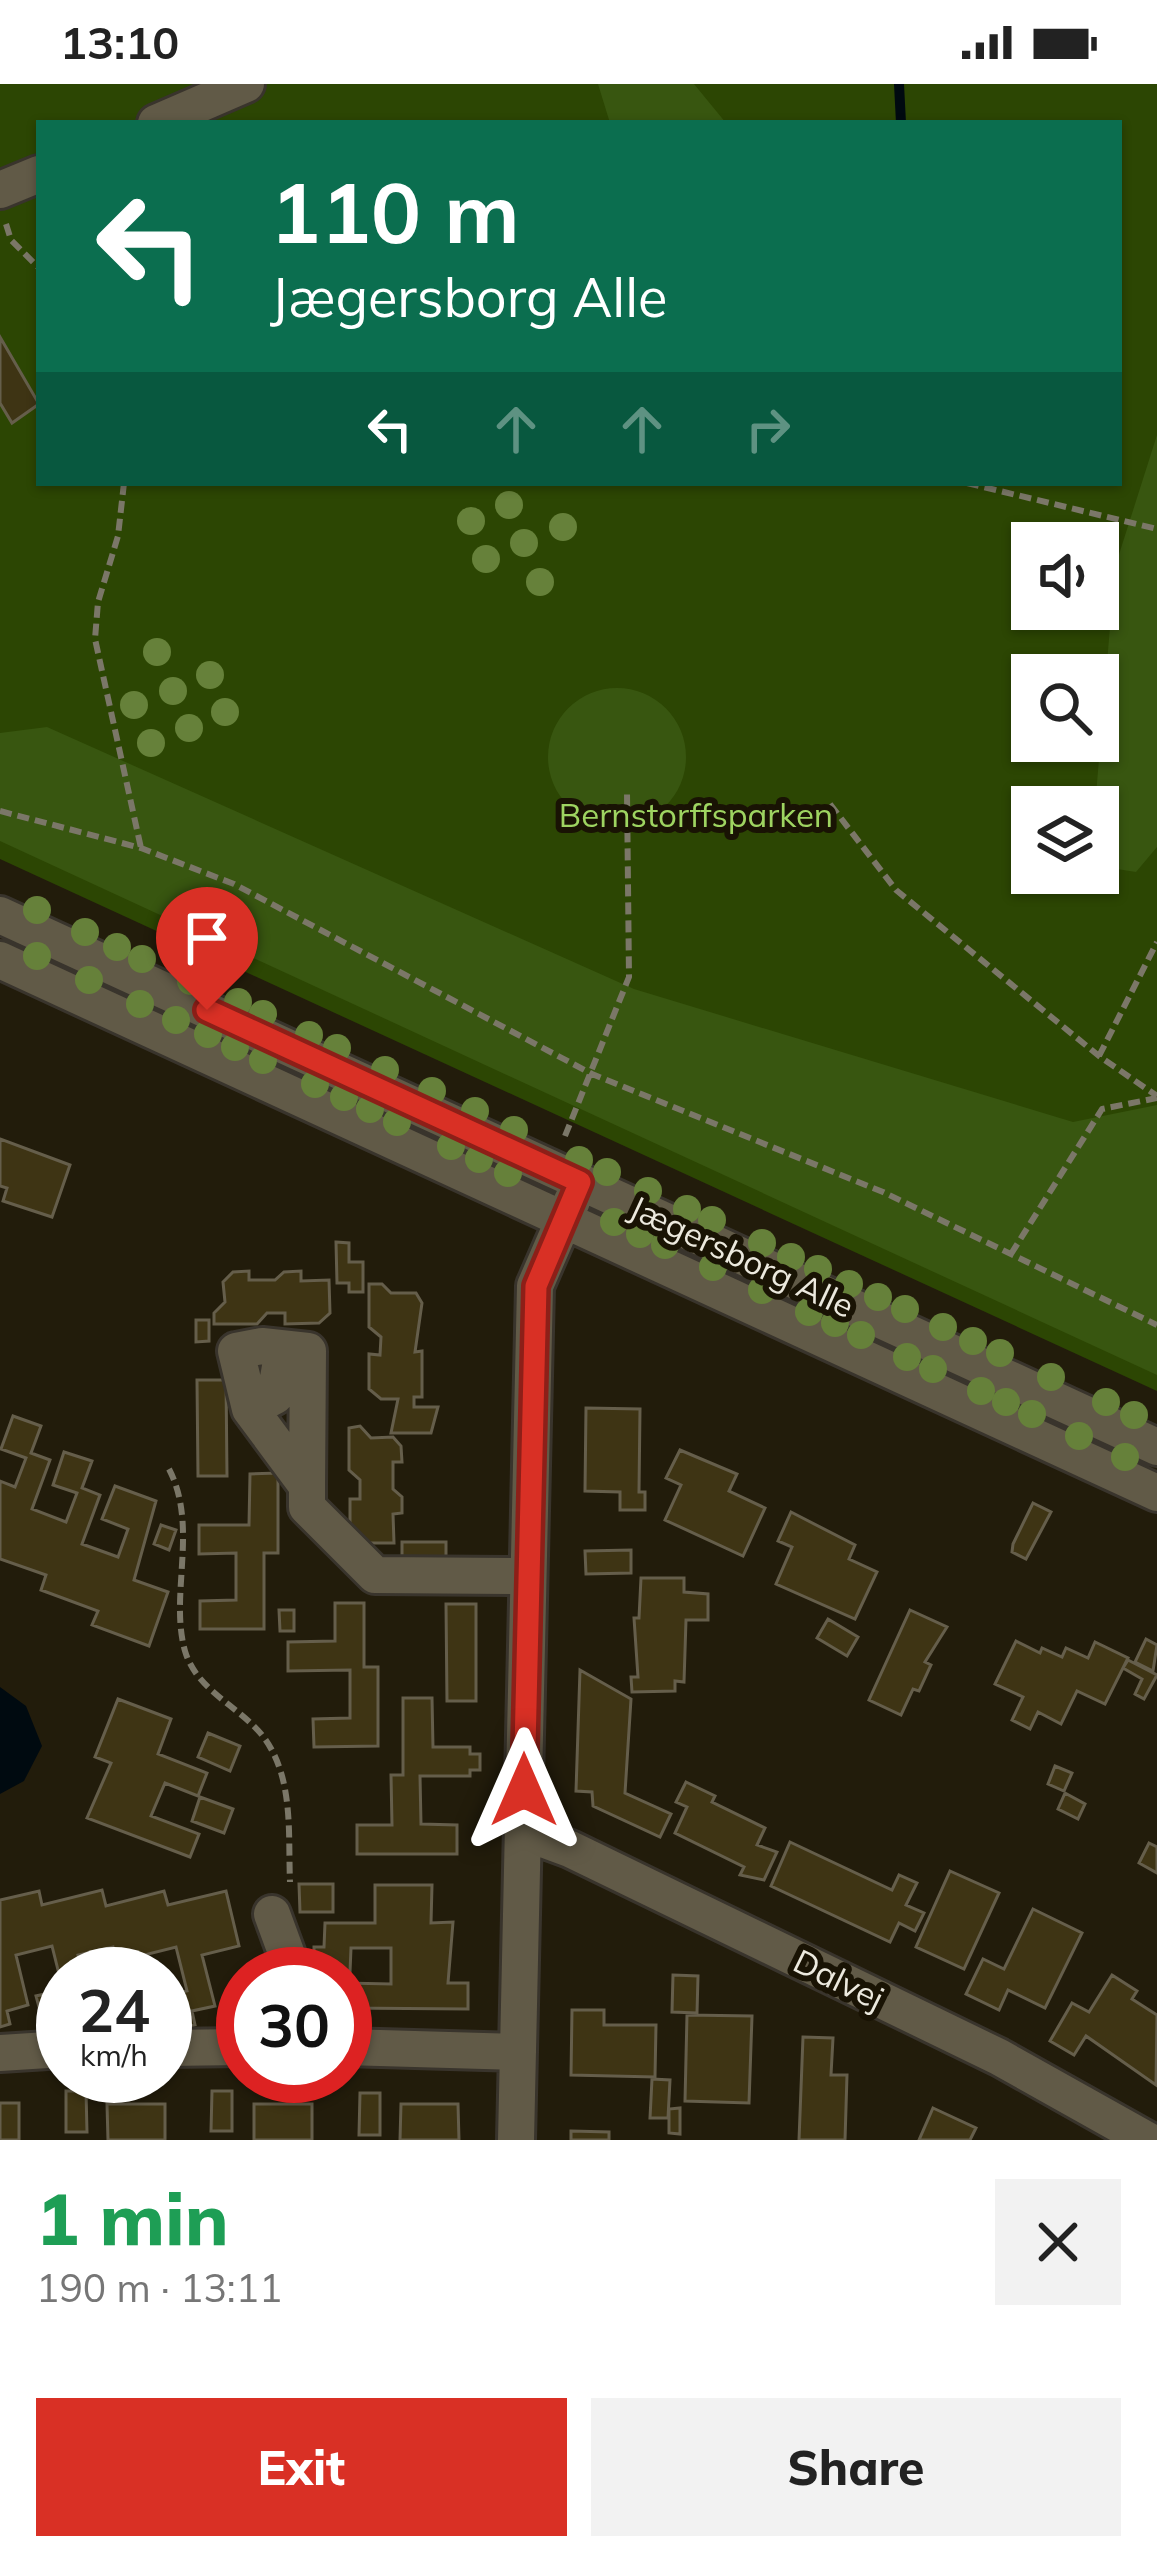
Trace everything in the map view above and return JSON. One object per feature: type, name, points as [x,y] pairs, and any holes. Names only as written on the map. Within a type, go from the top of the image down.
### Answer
[{"type":"street","points":[[163,120],[246,84]]},
{"type":"street","points":[[3,206],[36,176]]},
{"type":"street","name":"Jægersborg Alle","points":[[0,915],[1157,1447]]},
{"type":"street","name":"Jægersborg Alle","points":[[0,960],[1157,1493]]},
{"type":"street","points":[[516,2140],[536,1286],[580,1182]]},
{"type":"street","points":[[308,1486],[250,1408],[236,1351],[283,1348],[308,1352],[308,1486],[307,1507],[374,1576],[526,1576]]},
{"type":"street","name":"Dalvej","points":[[524,1832],[570,1849],[999,2057],[1147,2140]]},
{"type":"street","points":[[272,1914],[284,1947]]},
{"type":"street","points":[[372,2049],[518,2052]]},
{"type":"street","points":[[0,2053],[36,2051]]},
{"type":"path","points":[[3,206],[11,240],[36,265]]},
{"type":"path","points":[[123,486],[94,640],[141,848]]},
{"type":"path","points":[[979,486],[1157,529]]},
{"type":"path","points":[[566,1135],[629,977],[627,792]]},
{"type":"path","points":[[830,804],[896,890],[1100,1057],[1157,1097]]},
{"type":"path","points":[[0,812],[141,848],[234,884],[592,1074],[883,1192],[1157,1325]]},
{"type":"path","points":[[1100,1057],[1157,942]]},
{"type":"path","points":[[1011,1254],[1102,1109],[1157,1097]]},
{"type":"path","points":[[169,1468],[182,1493],[185,1651],[207,1687],[265,1738],[286,1790],[290,1898],[272,1914]]},
{"type":"green space","name":"Bernstorffsparken","points":[[0,84],[1157,84],[1157,1391],[0,859]]},
{"type":"green space","points":[[598,84],[694,84],[724,120],[609,120]]},
{"type":"green space","points":[[1157,435],[1157,847],[1136,872],[1119,869],[1119,786],[1097,786],[1099,762],[1119,762],[1119,654],[1108,654],[1110,630],[1119,630],[1119,554]]},
{"type":"green space","points":[[617,688],[643,693],[666,708],[681,731],[686,757],[681,783],[666,806],[643,821],[617,826],[591,821],[568,806],[553,783],[548,757],[553,731],[568,708],[591,693]]},
{"type":"green space","points":[[47,727],[634,989],[1073,1122],[1157,1105],[1157,1375],[0,841],[0,733]]},
{"type":"shaded area","points":[[0,1687],[26,1706],[42,1746],[24,1781],[0,1794]]},
{"type":"building","points":[[0,337],[36,406],[12,423],[0,403]]},
{"type":"building","points":[[0,1139],[70,1165],[52,1217],[3,1201],[7,1188],[0,1186]]},
{"type":"building","points":[[336,1242],[349,1243],[349,1262],[363,1262],[363,1292],[349,1292],[349,1283],[337,1283]]},
{"type":"building","points":[[249,1271],[249,1280],[275,1280],[284,1272],[301,1271],[301,1281],[329,1280],[330,1313],[319,1323],[285,1324],[285,1313],[267,1313],[257,1324],[214,1324],[214,1313],[225,1302],[223,1282],[233,1272]]},
{"type":"building","points":[[369,1284],[382,1284],[391,1293],[416,1293],[422,1303],[415,1352],[422,1351],[422,1397],[414,1397],[414,1407],[438,1407],[431,1433],[391,1433],[398,1399],[381,1399],[369,1389],[369,1354],[380,1355],[381,1337],[369,1327]]},
{"type":"building","points":[[196,1320],[209,1320],[209,1341],[196,1342]]},
{"type":"building","points":[[197,1380],[226,1380],[227,1476],[198,1476]]},
{"type":"building","points":[[586,1408],[640,1409],[639,1492],[645,1492],[645,1510],[620,1510],[620,1492],[585,1491]]},
{"type":"building","points":[[13,1416],[41,1426],[31,1453],[50,1460],[32,1509],[66,1522],[77,1493],[53,1485],[64,1452],[92,1461],[82,1488],[100,1495],[82,1544],[118,1557],[128,1529],[102,1519],[115,1486],[156,1501],[134,1580],[168,1592],[149,1646],[92,1625],[98,1611],[41,1590],[46,1575],[0,1559],[0,1481],[15,1487],[26,1458],[1,1449]]},
{"type":"building","points":[[360,1426],[371,1438],[393,1437],[401,1446],[402,1462],[393,1462],[393,1489],[402,1497],[402,1513],[393,1514],[394,1543],[361,1543],[350,1533],[350,1499],[360,1499],[360,1480],[349,1470],[349,1428]]},
{"type":"building","points":[[680,1450],[737,1474],[729,1491],[765,1508],[743,1556],[665,1520],[681,1485],[666,1478]]},
{"type":"building","points":[[278,1473],[278,1553],[264,1553],[264,1629],[200,1629],[200,1601],[236,1600],[236,1553],[199,1554],[199,1525],[249,1525],[250,1474]]},
{"type":"building","points":[[1033,1503],[1051,1512],[1026,1559],[1012,1552],[1013,1544]]},
{"type":"building","points":[[791,1512],[855,1545],[849,1559],[877,1572],[855,1619],[776,1584],[792,1547],[778,1541]]},
{"type":"building","points":[[161,1525],[176,1530],[169,1550],[154,1544]]},
{"type":"building","points":[[402,1542],[446,1542],[446,1558],[402,1558]]},
{"type":"building","points":[[631,1550],[631,1573],[586,1574],[585,1551]]},
{"type":"building","points":[[641,1578],[684,1578],[684,1592],[708,1594],[708,1620],[686,1620],[684,1682],[675,1681],[675,1691],[632,1692],[631,1677],[638,1677],[634,1618],[639,1618]]},
{"type":"building","points":[[335,1603],[364,1603],[364,1667],[378,1667],[378,1746],[314,1747],[313,1719],[350,1718],[350,1670],[288,1671],[288,1642],[335,1641]]},
{"type":"building","points":[[446,1604],[476,1604],[476,1701],[447,1701]]},
{"type":"building","points":[[279,1610],[294,1610],[294,1631],[280,1631]]},
{"type":"building","points":[[910,1610],[947,1627],[925,1662],[931,1665],[919,1691],[913,1689],[901,1715],[869,1700]]},
{"type":"building","points":[[828,1619],[858,1637],[847,1656],[817,1638]]},
{"type":"building","points":[[1146,1639],[1157,1645],[1153,1671],[1135,1662]]},
{"type":"building","points":[[1016,1641],[1040,1653],[1042,1648],[1062,1657],[1066,1648],[1088,1658],[1095,1642],[1128,1658],[1105,1704],[1077,1691],[1061,1724],[1038,1712],[1030,1729],[1012,1720],[1023,1697],[995,1684]]},
{"type":"building","points":[[1128,1660],[1157,1675],[1144,1699],[1135,1694],[1142,1679],[1123,1668]]},
{"type":"building","points":[[580,1670],[631,1699],[625,1793],[671,1814],[660,1837],[593,1806],[592,1792],[576,1791]]},
{"type":"building","points":[[403,1698],[432,1698],[433,1747],[470,1747],[470,1754],[480,1754],[480,1770],[470,1770],[470,1776],[420,1776],[421,1824],[457,1825],[457,1854],[357,1854],[357,1825],[392,1825],[391,1775],[403,1775]]},
{"type":"building","points":[[118,1699],[171,1719],[158,1754],[207,1773],[198,1796],[165,1783],[151,1816],[199,1834],[190,1857],[87,1818],[111,1763],[95,1757]]},
{"type":"building","points":[[208,1733],[240,1746],[230,1771],[198,1757]]},
{"type":"building","points":[[1055,1766],[1072,1773],[1064,1791],[1048,1784]]},
{"type":"building","points":[[686,1782],[715,1796],[712,1802],[765,1828],[757,1845],[777,1852],[764,1880],[740,1875],[744,1867],[675,1833],[687,1807],[676,1802]]},
{"type":"building","points":[[1065,1793],[1085,1804],[1078,1819],[1058,1809]]},
{"type":"building","points":[[200,1797],[233,1809],[224,1833],[192,1821]]},
{"type":"building","points":[[790,1842],[892,1890],[899,1875],[917,1883],[906,1905],[924,1913],[915,1931],[899,1923],[890,1942],[771,1886]]},
{"type":"building","points":[[1149,1843],[1157,1847],[1157,1873],[1139,1863]]},
{"type":"building","points":[[950,1871],[999,1893],[964,1969],[916,1947]]},
{"type":"building","points":[[299,1884],[333,1884],[333,1912],[300,1912]]},
{"type":"building","points":[[375,1885],[432,1885],[431,1923],[453,1922],[448,1983],[468,1983],[468,2009],[372,2008],[372,1984],[391,1984],[391,1948],[324,1947],[325,1923],[375,1923]]},
{"type":"building","points":[[102,1890],[106,1906],[164,1891],[168,1905],[226,1891],[239,1946],[216,1947],[216,1952],[202,1955],[215,2006],[192,2011],[192,1947],[36,1947],[16,1955],[28,2005],[7,2011],[10,2024],[0,2027],[0,1900],[39,1891],[42,1905]]},
{"type":"building","points":[[1033,1909],[1082,1933],[1045,2008],[1008,1990],[999,2010],[966,1994],[983,1959],[1004,1969]]},
{"type":"building","points":[[673,1975],[698,1976],[697,2013],[672,2012]]},
{"type":"building","points":[[1112,1975],[1137,1991],[1132,1999],[1157,2015],[1156,2085],[1086,2036],[1074,2055],[1050,2041],[1072,2003],[1089,2012]]},
{"type":"building","points":[[572,2010],[604,2010],[604,2025],[656,2025],[655,2077],[571,2075]]},
{"type":"building","points":[[687,2015],[752,2016],[749,2103],[685,2101]]},
{"type":"building","points":[[803,2037],[833,2038],[831,2075],[847,2075],[845,2140],[799,2140]]},
{"type":"building","points":[[652,2079],[670,2080],[668,2118],[650,2118]]},
{"type":"building","points":[[212,2091],[216,2091],[216,2103],[232,2103],[232,2131],[211,2131]]},
{"type":"building","points":[[372,2093],[380,2093],[380,2135],[359,2135],[360,2103],[372,2103]]},
{"type":"building","points":[[0,2103],[19,2103],[19,2140],[0,2140]]},
{"type":"building","points":[[66,2103],[86,2103],[87,2132],[66,2132]]},
{"type":"building","points":[[107,2104],[165,2104],[165,2140],[108,2140]]},
{"type":"building","points":[[254,2104],[312,2104],[312,2140],[254,2140]]},
{"type":"building","points":[[401,2104],[458,2104],[459,2140],[400,2140]]},
{"type":"building","points":[[680,2108],[680,2134],[669,2133],[669,2109]]},
{"type":"building","points":[[933,2108],[976,2128],[970,2140],[919,2140]]},
{"type":"building","points":[[571,2131],[609,2132],[609,2140],[571,2140]]},
{"type":"waterway","points":[[899,84],[901,120]]},
{"type":"route","points":[[207,1010],[580,1182],[536,1286],[524,1790]]}]
